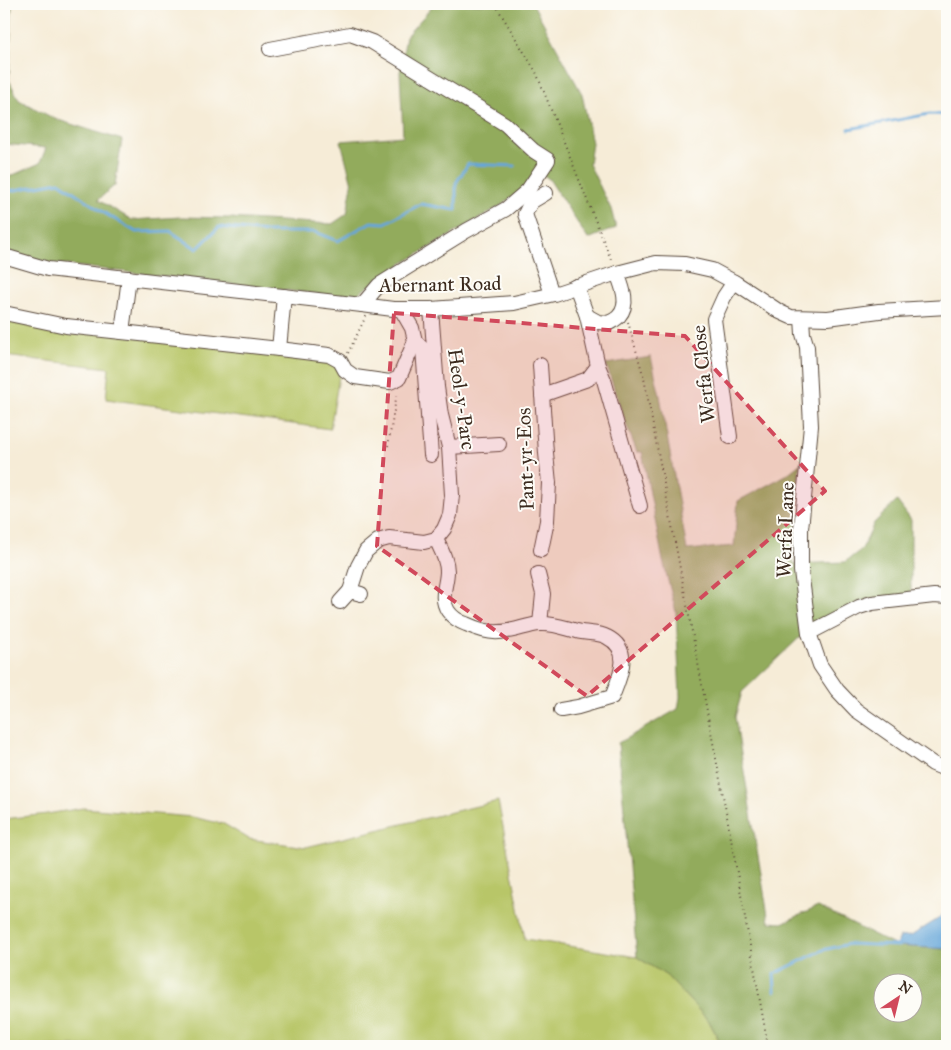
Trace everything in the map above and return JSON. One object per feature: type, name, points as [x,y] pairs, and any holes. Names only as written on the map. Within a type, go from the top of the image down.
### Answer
[{"type":"street","points":[[270,49],[350,34],[372,42],[505,124],[534,151],[548,160],[528,190],[506,209],[466,231],[379,285],[362,304]]},
{"type":"street","points":[[546,193],[531,202],[525,214],[552,294]]},
{"type":"street","name":"Abernant Road","points":[[4,256],[48,268],[393,309],[431,309],[514,303],[552,294],[617,273],[656,263],[684,264],[712,270],[791,317],[828,318],[879,311],[947,307]]},
{"type":"street","points":[[588,316],[598,322],[609,323],[619,316],[624,306],[624,291],[617,273]]},
{"type":"street","points":[[122,332],[129,278]]},
{"type":"street","name":"Werfa Close","points":[[730,437],[714,319],[724,297],[734,282]]},
{"type":"street","points":[[576,286],[588,316],[598,366],[604,380],[640,506]]},
{"type":"street","points":[[279,349],[284,296]]},
{"type":"street","points":[[401,309],[412,328],[416,340],[423,349],[431,455]]},
{"type":"street","name":"Heol-y-Parc","points":[[431,309],[437,387],[441,415],[449,447],[452,494],[450,515],[444,529],[436,538]]},
{"type":"street","points":[[4,313],[66,326],[329,355],[340,361],[346,370],[356,377],[390,382],[399,378],[416,340]]},
{"type":"street","name":"Werfa Lane","points":[[802,318],[803,334],[807,348],[811,426],[801,529],[801,571],[809,633],[820,665],[837,690],[856,710],[932,764],[947,770]]},
{"type":"street","name":"Pant-yr-Eos","points":[[540,364],[549,482],[547,521],[541,550]]},
{"type":"street","name":"Pant-yr-Eos","points":[[542,395],[588,379],[598,366]]},
{"type":"street","points":[[449,447],[499,444]]},
{"type":"street","points":[[340,602],[356,592],[358,566],[366,551],[378,541],[389,538],[424,542],[436,538],[445,558],[447,570],[443,596],[448,612],[460,622],[479,630],[499,632],[540,624],[556,624],[579,632],[607,637],[619,646],[623,660],[621,673],[612,697],[561,710]]},
{"type":"street","points":[[538,574],[543,594],[540,624]]},
{"type":"street","points":[[809,633],[859,607],[872,603],[934,596],[947,597]]},
{"type":"path","points":[[496,4],[536,72],[617,273]]},
{"type":"path","points":[[340,361],[346,356],[366,315],[362,304]]},
{"type":"path","points":[[624,306],[644,378],[728,822],[768,1046]]},
{"type":"path","points":[[388,446],[399,378]]},
{"type":"highlighted area","points":[[394,313],[685,336],[825,491],[587,696],[377,546]]},
{"type":"green space","points":[[4,4],[12,4],[9,80],[19,100],[55,119],[122,140],[115,185],[98,200],[132,220],[181,217],[332,224],[347,214],[352,184],[341,141],[403,136],[400,72],[406,36],[432,7],[437,4],[533,4],[582,94],[592,143],[589,164],[611,209],[616,228],[588,239],[549,179],[537,170],[525,187],[502,205],[393,269],[352,298],[49,263],[4,251],[4,179],[40,163],[46,148],[4,144]]},
{"type":"green space","points":[[4,317],[327,357],[340,371],[330,429],[106,399],[109,368],[4,356]]},
{"type":"green space","points":[[651,357],[660,396],[687,550],[734,546],[738,501],[786,475],[800,464],[793,564],[845,562],[862,549],[874,523],[897,501],[911,520],[911,594],[858,603],[799,638],[742,692],[735,717],[769,922],[782,923],[818,907],[896,946],[947,949],[947,1046],[722,1046],[709,1021],[667,976],[637,957],[618,743],[678,709],[680,697],[676,612],[663,561],[642,452],[637,452],[606,364]]},
{"type":"green space","points":[[498,801],[525,939],[637,957],[667,976],[709,1021],[722,1046],[4,1046],[4,819],[83,808],[192,817],[224,824],[249,839],[306,847]]},
{"type":"water","points":[[947,910],[947,949],[896,946],[900,937],[911,936],[938,919]]},
{"type":"waterway","points":[[849,129],[930,114],[947,115]]},
{"type":"waterway","points":[[4,192],[59,182],[136,232],[170,231],[197,249],[219,227],[266,232],[315,232],[338,241],[371,222],[385,223],[421,204],[456,210],[456,183],[468,164],[515,166]]},
{"type":"waterway","points":[[775,991],[774,974],[823,950],[849,944],[899,946]]}]
